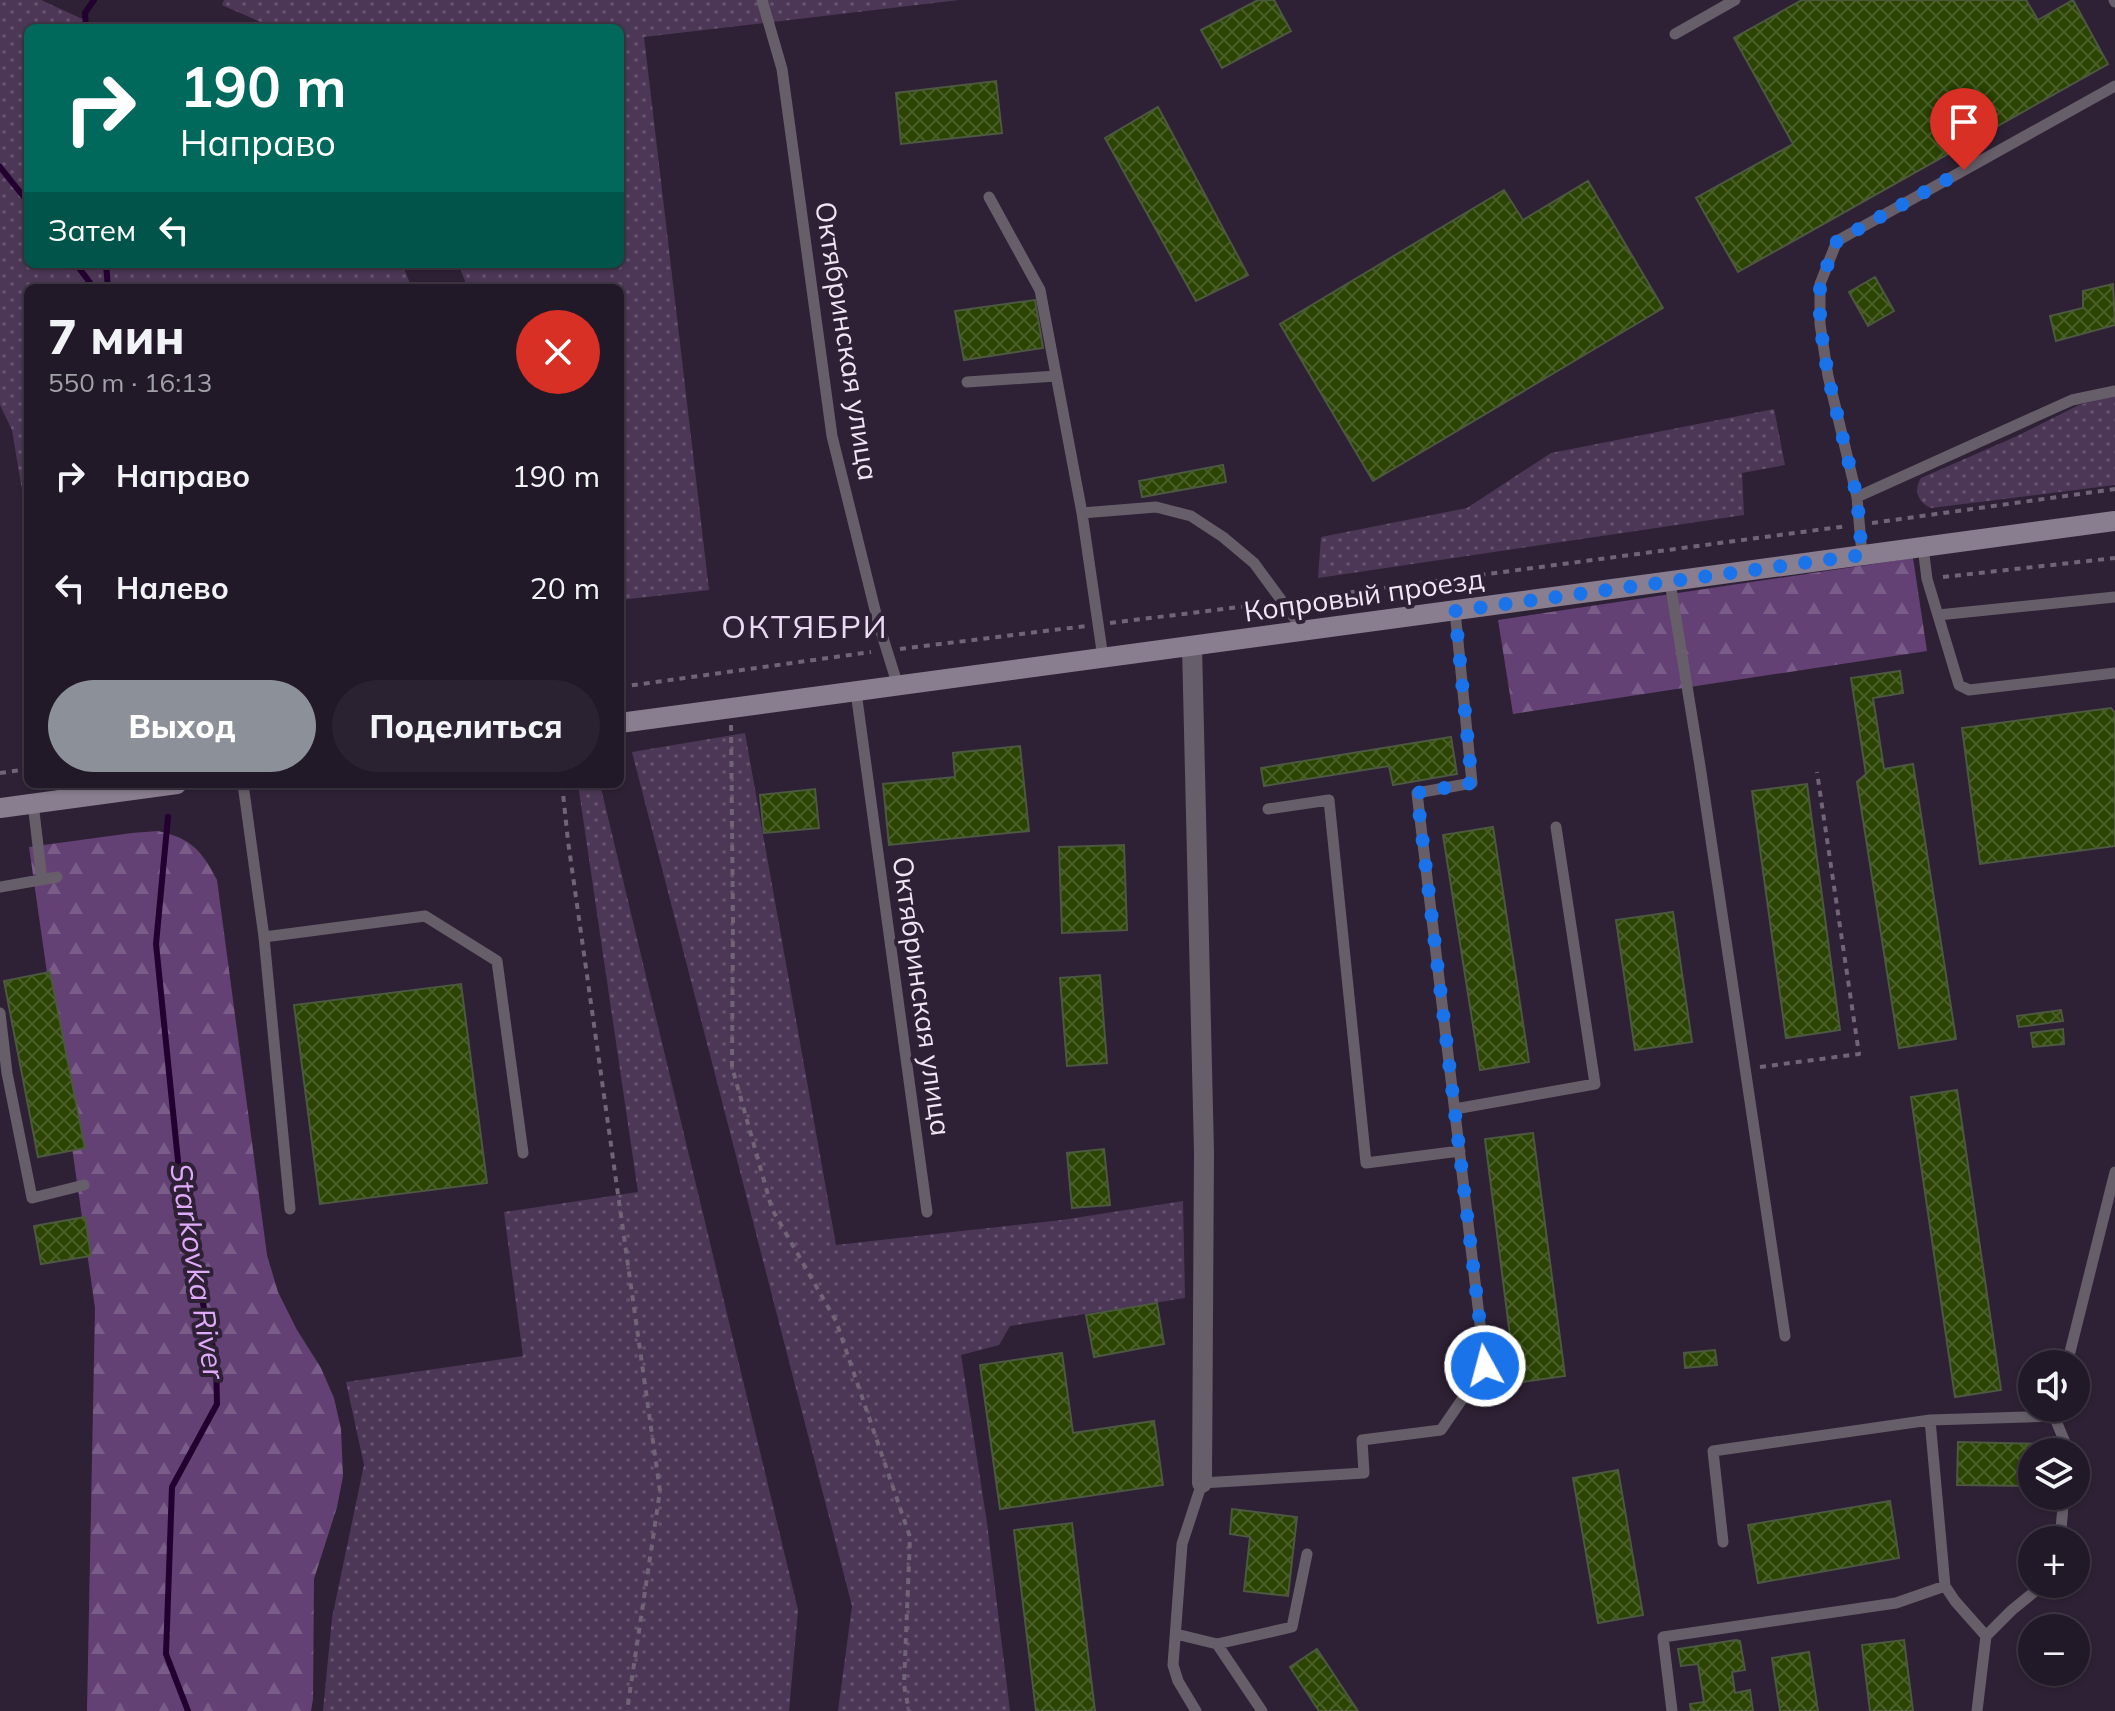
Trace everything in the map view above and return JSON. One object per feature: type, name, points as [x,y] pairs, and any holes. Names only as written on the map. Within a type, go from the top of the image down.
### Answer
[{"type":"main road","name":"Копровый проезд","points":[[624,722],[2115,521]]},
{"type":"main road","points":[[0,808],[147,788]]},
{"type":"street","points":[[1192,646],[1204,1152],[1202,1483]]},
{"type":"lane","name":"Октябринская улица","points":[[762,0],[782,69],[832,436],[898,686]]},
{"type":"lane","points":[[1675,34],[1735,0]]},
{"type":"lane","points":[[1862,555],[1857,497],[1828,376],[1820,324],[1820,284],[1837,241],[2115,86]]},
{"type":"lane","points":[[989,197],[1040,290],[1082,513],[1103,658]]},
{"type":"lane","points":[[967,382],[1056,376]]},
{"type":"lane","points":[[1857,497],[2072,400],[2115,391]]},
{"type":"lane","points":[[1082,513],[1156,507],[1191,516],[1254,563],[1304,631]]},
{"type":"lane","points":[[1923,547],[1927,579],[1959,685],[1969,690],[2115,673]]},
{"type":"lane","points":[[1670,582],[1703,781],[1785,1336]]},
{"type":"lane","points":[[1938,615],[2115,597]]},
{"type":"lane","points":[[1196,1711],[1178,1681],[1173,1665],[1182,1544],[1202,1483],[1364,1473],[1362,1440],[1441,1430],[1485,1366],[1417,793],[1472,783],[1455,611]]},
{"type":"lane","name":"Октябринская улица","points":[[856,692],[927,1212]]},
{"type":"lane","points":[[244,788],[264,937],[290,1209]]},
{"type":"lane","points":[[1268,809],[1329,800],[1366,1163],[1460,1151]]},
{"type":"lane","points":[[33,803],[42,880]]},
{"type":"lane","points":[[1455,1109],[1595,1084],[1556,827]]},
{"type":"lane","points":[[0,887],[57,877]]},
{"type":"lane","points":[[264,937],[425,916],[497,961],[523,1153]]},
{"type":"lane","points":[[0,1013],[3,1073],[32,1198],[84,1185]]},
{"type":"lane","points":[[2070,1350],[2115,1172]]},
{"type":"lane","points":[[1723,1542],[1713,1451],[1930,1420],[2018,1414]]},
{"type":"lane","points":[[1930,1420],[1945,1586],[1986,1636]]},
{"type":"lane","points":[[1176,1634],[1217,1644],[1292,1627],[1307,1554]]},
{"type":"lane","points":[[1672,1711],[1663,1637],[1896,1603],[1945,1586]]},
{"type":"lane","points":[[1977,1711],[1986,1636],[2027,1598]]},
{"type":"lane","points":[[1217,1644],[1262,1711]]},
{"type":"path","points":[[624,685],[1282,602],[2115,489]]},
{"type":"path","points":[[1927,579],[2115,558]]},
{"type":"path","points":[[732,707],[732,1067],[772,1209],[836,1321],[910,1537],[904,1685],[909,1711]]},
{"type":"path","points":[[0,773],[24,770]]},
{"type":"path","points":[[1745,1069],[1859,1054],[1817,772]]},
{"type":"path","points":[[562,788],[660,1491],[627,1711]]},
{"type":"shaded area","points":[[0,0],[41,0],[93,24],[24,24],[24,268],[404,268],[410,284],[24,284],[24,502],[12,430],[0,405]]},
{"type":"shaded area","points":[[224,0],[959,0],[644,37],[709,590],[624,600],[624,284],[466,284],[460,268],[624,268],[624,24],[265,24],[222,5]]},
{"type":"shaded area","points":[[2115,395],[2115,485],[1931,508],[1920,499],[1917,487],[1921,478],[2079,405]]},
{"type":"shaded area","points":[[1774,409],[1785,465],[1742,473],[1744,515],[1318,578],[1321,537],[1467,508],[1551,453]]},
{"type":"shaded area","points":[[745,733],[836,1245],[1062,1220],[1183,1201],[1185,1298],[1010,1326],[999,1345],[961,1355],[987,1523],[1010,1711],[838,1711],[852,1606],[632,752]]},
{"type":"shaded area","points":[[579,788],[601,788],[798,1610],[789,1711],[323,1711],[332,1618],[364,1465],[346,1382],[523,1356],[504,1212],[638,1192]]},
{"type":"green space","points":[[1913,558],[1927,651],[1513,714],[1498,620]]},
{"type":"green space","points":[[158,831],[194,847],[217,880],[267,1255],[278,1292],[321,1368],[334,1398],[341,1429],[343,1476],[337,1507],[314,1579],[311,1711],[87,1711],[95,1308],[29,847]]},
{"type":"building","points":[[1258,0],[1274,0],[1291,31],[1222,68],[1201,30]]},
{"type":"building","points":[[1802,0],[2026,0],[2038,20],[2073,0],[2108,64],[1738,272],[1696,198],[1793,144],[1734,38]]},
{"type":"building","points":[[996,81],[1002,133],[901,144],[896,93]]},
{"type":"building","points":[[1158,107],[1248,275],[1196,301],[1105,138]]},
{"type":"building","points":[[1588,181],[1663,308],[1373,481],[1280,324],[1504,190],[1523,220]]},
{"type":"building","points":[[1875,277],[1894,311],[1868,326],[1849,292]]},
{"type":"building","points":[[2113,284],[2115,325],[2056,341],[2050,316],[2083,308],[2083,291]]},
{"type":"building","points":[[1035,300],[1043,348],[964,360],[955,311]]},
{"type":"building","points":[[1223,465],[1226,482],[1142,497],[1139,481]]},
{"type":"building","points":[[1900,671],[1903,693],[1873,698],[1884,769],[1913,764],[1956,1039],[1899,1048],[1857,782],[1866,774],[1851,678]]},
{"type":"building","points":[[2111,708],[2115,713],[2115,846],[1980,864],[1962,728]]},
{"type":"building","points":[[1451,737],[1457,774],[1393,785],[1389,766],[1264,786],[1261,768]]},
{"type":"building","points":[[1020,746],[1029,831],[889,845],[883,784],[955,777],[953,753]]},
{"type":"building","points":[[1807,784],[1840,1030],[1786,1038],[1752,791]]},
{"type":"building","points":[[815,789],[819,828],[764,833],[760,795]]},
{"type":"building","points":[[1493,827],[1529,1062],[1480,1070],[1443,835]]},
{"type":"building","points":[[1124,845],[1127,930],[1062,933],[1059,847]]},
{"type":"building","points":[[1673,912],[1692,1042],[1635,1050],[1616,920]]},
{"type":"building","points":[[50,972],[85,1148],[38,1157],[4,981]]},
{"type":"building","points":[[1100,975],[1107,1063],[1067,1066],[1060,978]]},
{"type":"building","points":[[461,984],[487,1183],[320,1204],[294,1005]]},
{"type":"building","points":[[2061,1010],[2063,1021],[2019,1027],[2017,1016]]},
{"type":"building","points":[[2063,1029],[2064,1044],[2033,1047],[2031,1033]]},
{"type":"building","points":[[1957,1090],[2001,1390],[1955,1397],[1911,1097]]},
{"type":"building","points":[[1533,1133],[1565,1376],[1516,1383],[1485,1139]]},
{"type":"building","points":[[1104,1149],[1110,1205],[1072,1208],[1067,1153]]},
{"type":"building","points":[[85,1217],[91,1256],[41,1264],[34,1226]]},
{"type":"building","points":[[1157,1303],[1164,1344],[1094,1357],[1086,1315]]},
{"type":"building","points":[[1715,1350],[1717,1365],[1685,1368],[1684,1353]]},
{"type":"building","points":[[1062,1353],[1073,1433],[1154,1421],[1163,1485],[1000,1509],[980,1365]]},
{"type":"building","points":[[1958,1442],[2018,1443],[2018,1486],[1957,1485]]},
{"type":"building","points":[[1618,1470],[1643,1615],[1598,1623],[1573,1478]]},
{"type":"building","points":[[1890,1501],[1899,1558],[1758,1583],[1748,1525]]},
{"type":"building","points":[[1232,1509],[1297,1517],[1288,1596],[1244,1591],[1250,1537],[1230,1534]]},
{"type":"building","points":[[1072,1523],[1095,1711],[1036,1711],[1014,1530]]},
{"type":"building","points":[[1904,1640],[1913,1711],[1870,1711],[1862,1645]]},
{"type":"building","points":[[1740,1641],[1745,1670],[1732,1672],[1735,1693],[1750,1690],[1753,1711],[1691,1711],[1690,1704],[1704,1702],[1698,1664],[1681,1666],[1678,1649]]},
{"type":"building","points":[[1317,1649],[1358,1711],[1319,1711],[1290,1667]]},
{"type":"building","points":[[1809,1652],[1818,1711],[1780,1711],[1772,1658]]},
{"type":"waterway","name":"Starkovka River","points":[[86,24],[85,13],[94,0]]},
{"type":"waterway","points":[[0,167],[24,197]]},
{"type":"waterway","points":[[79,268],[91,284]]},
{"type":"waterway","name":"Starkovka River","points":[[106,268],[108,284]]},
{"type":"waterway","name":"Starkovka River","points":[[168,817],[156,944],[184,1220],[216,1361],[217,1404],[172,1487],[166,1654],[188,1711]]},
{"type":"district","name":"ОКТЯБРИ","points":[[805,627]]},
{"type":"route","points":[[1485,1366],[1417,793],[1472,783],[1455,611],[1862,555],[1857,497],[1828,376],[1820,324],[1820,284],[1837,241],[1964,170]]}]
